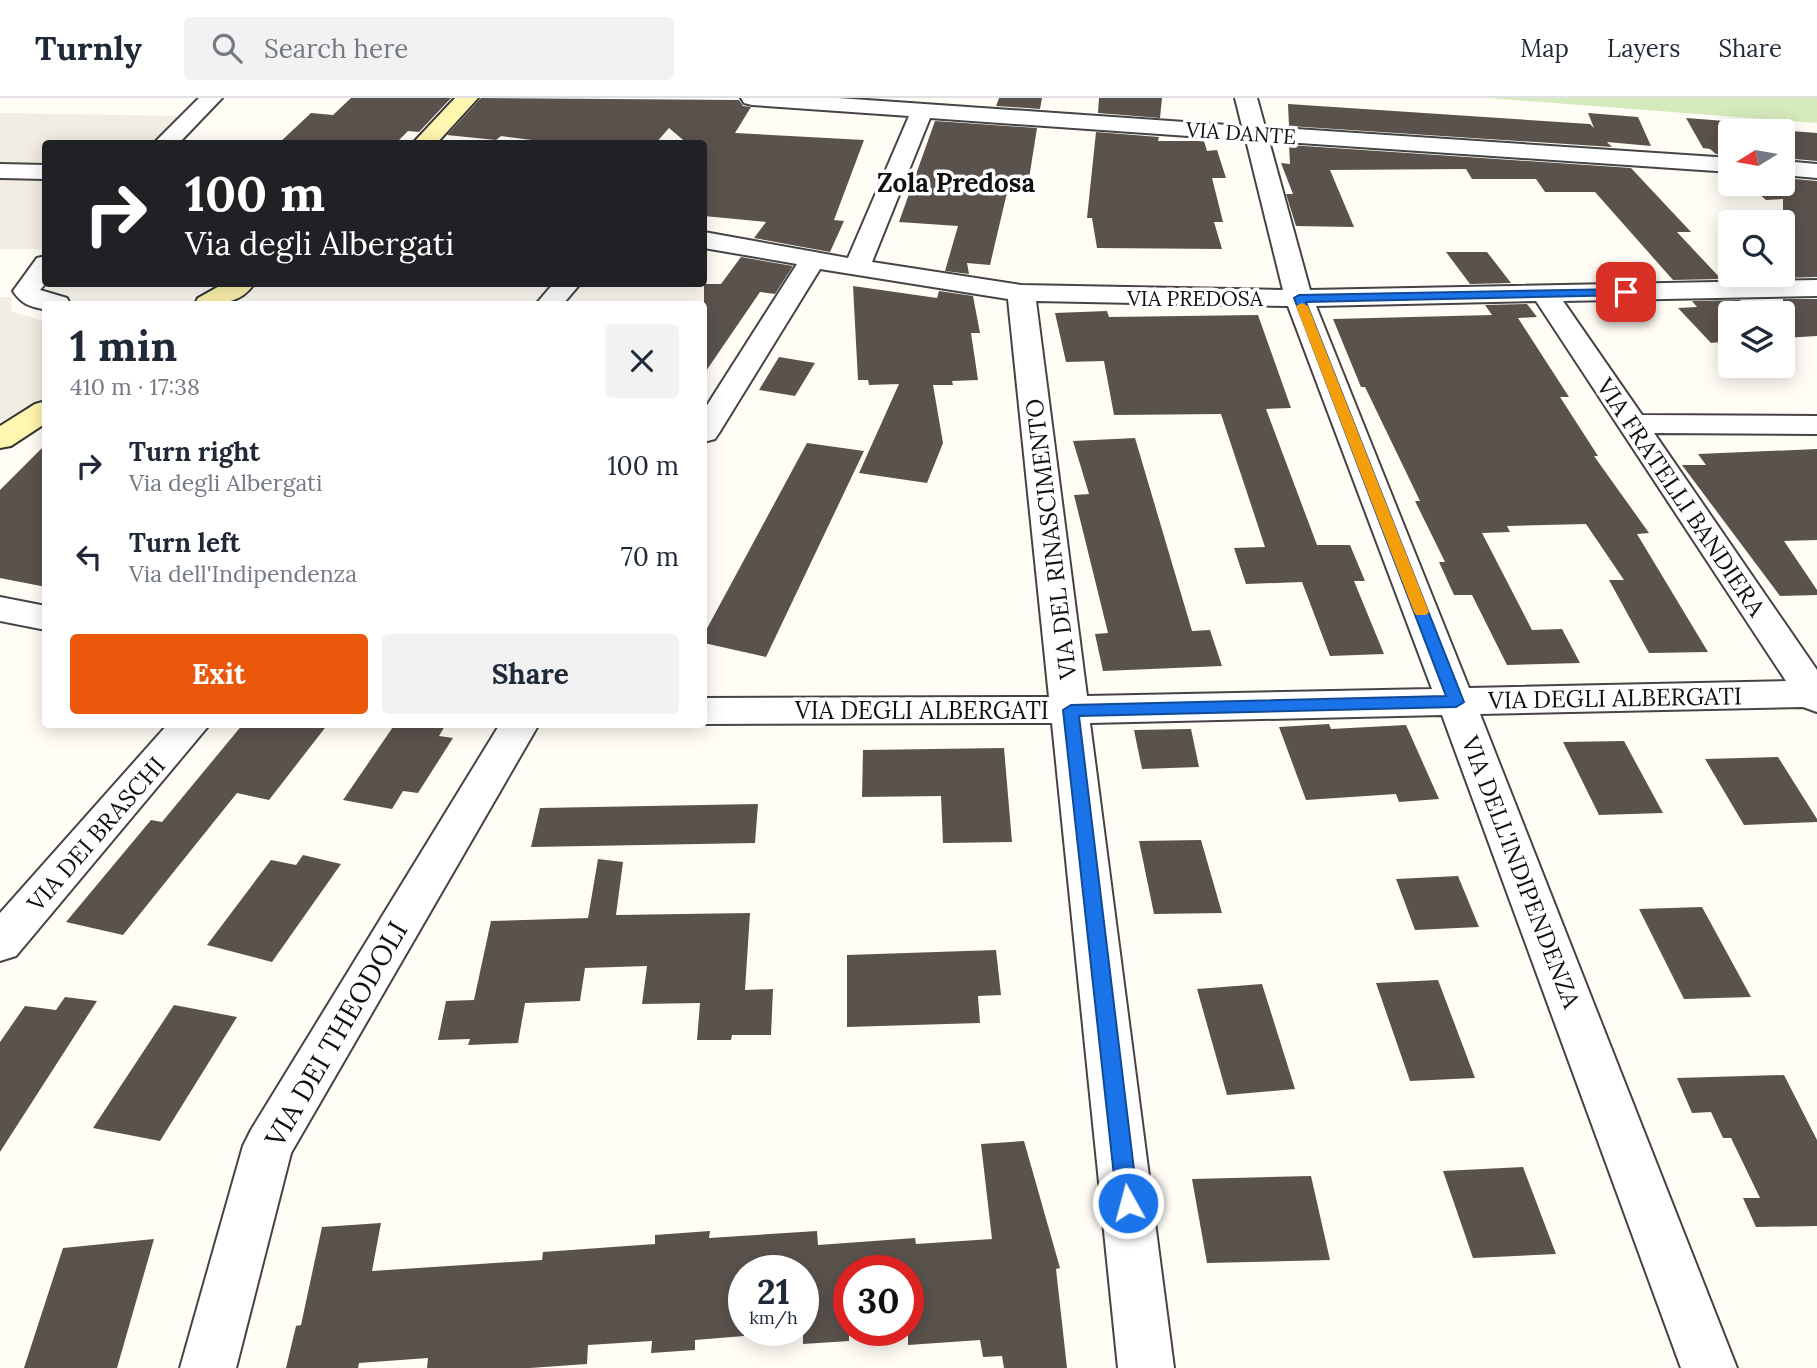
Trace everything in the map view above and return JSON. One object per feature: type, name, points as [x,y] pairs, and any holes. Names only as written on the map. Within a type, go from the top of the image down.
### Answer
[{"type":"main road","points":[[428,140],[467,98]]},
{"type":"main road","points":[[213,301],[236,287]]},
{"type":"main road","points":[[0,439],[42,413]]},
{"type":"street","points":[[168,140],[211,98]]},
{"type":"street","name":"VIA DANTE","points":[[752,98],[922,111],[978,107],[1255,133],[1718,164]]},
{"type":"street","name":"VIA DELL'INDIPENDENZA","points":[[1246,98],[1299,298],[1709,1368]]},
{"type":"street","points":[[857,267],[922,111]]},
{"type":"street","points":[[1796,169],[1817,170]]},
{"type":"street","points":[[0,171],[42,172]]},
{"type":"street","name":"VIA PREDOSA","points":[[707,241],[969,287],[1021,293],[1299,298],[1817,288]]},
{"type":"street","points":[[707,428],[813,259]]},
{"type":"street","points":[[42,269],[26,291],[33,299],[43,301]]},
{"type":"street","points":[[552,301],[564,287]]},
{"type":"street","name":"VIA DEL RINASCIMENTO","points":[[1021,293],[1146,1368]]},
{"type":"street","name":"VIA FRATELLI BANDIERA","points":[[1545,294],[1815,696]]},
{"type":"street","points":[[1632,424],[1817,425]]},
{"type":"street","points":[[0,609],[42,617]]},
{"type":"street","name":"VIA DEGLI ALBERGATI","points":[[707,711],[1071,710],[1815,696]]},
{"type":"street","name":"VIA DEI BRASCHI","points":[[0,943],[188,728]]},
{"type":"street","name":"VIA DEI THEODOLI","points":[[208,1368],[268,1146],[518,728]]},
{"type":"green space","points":[[1488,98],[1817,98],[1817,123],[1796,121],[1796,119],[1764,119]]},
{"type":"shaded area","points":[[0,113],[185,116],[165,140],[42,140],[42,249],[0,249]]},
{"type":"shaded area","points":[[0,297],[12,297],[11,311],[42,321],[42,401],[0,429]]},
{"type":"building","points":[[351,98],[451,98],[419,132],[408,131],[399,140],[282,140],[311,113],[333,115]]},
{"type":"building","points":[[481,98],[739,100],[743,106],[751,107],[735,133],[864,140],[834,220],[844,221],[830,252],[754,238],[766,222],[707,216],[707,140],[683,140],[669,128],[658,140],[532,140],[501,136],[496,140],[447,135]]},
{"type":"building","points":[[999,98],[1042,98],[1040,109],[996,106]]},
{"type":"building","points":[[1099,98],[1162,98],[1160,118],[1098,113]]},
{"type":"building","points":[[1288,104],[1590,124],[1594,128],[1588,113],[1638,117],[1651,146],[1607,142],[1612,147],[1289,126]]},
{"type":"building","points":[[1686,118],[1718,120],[1718,154],[1703,148]]},
{"type":"building","points":[[935,121],[1037,128],[1028,185],[1009,184],[990,265],[967,263],[969,274],[945,271],[958,226],[899,222]]},
{"type":"building","points":[[1796,131],[1817,133],[1817,161],[1796,159]]},
{"type":"building","points":[[1096,132],[1159,137],[1158,141],[1204,141],[1207,151],[1217,150],[1226,178],[1212,178],[1223,222],[1214,222],[1222,249],[1097,248],[1092,218],[1087,218]]},
{"type":"building","points":[[1289,145],[1631,168],[1691,232],[1677,232],[1718,276],[1718,279],[1673,280],[1595,192],[1545,192],[1536,179],[1472,179],[1466,169],[1330,170],[1354,227],[1296,226],[1286,194],[1293,194],[1281,163],[1290,164]]},
{"type":"building","points":[[1796,179],[1817,181],[1817,277],[1795,278],[1795,210],[1783,210],[1783,199],[1766,200],[1762,196],[1796,196]]},
{"type":"building","points":[[1446,252],[1487,252],[1511,283],[1470,284]]},
{"type":"building","points":[[741,257],[793,266],[775,294],[760,292],[707,370],[707,301],[704,301],[704,287],[707,287],[707,284],[721,284]]},
{"type":"building","points":[[853,286],[937,298],[939,291],[973,296],[980,333],[971,333],[978,380],[952,381],[953,385],[933,385],[943,443],[927,483],[859,473],[899,384],[869,385],[868,380],[858,380]]},
{"type":"building","points":[[1817,299],[1817,336],[1795,337],[1795,301],[1783,301]]},
{"type":"building","points":[[1740,300],[1741,301],[1718,301],[1718,342],[1711,343],[1678,308],[1697,307],[1692,301]]},
{"type":"building","points":[[1527,304],[1537,317],[1518,318],[1569,397],[1560,397],[1598,456],[1594,456],[1649,533],[1637,534],[1708,652],[1649,653],[1609,580],[1624,580],[1586,524],[1507,526],[1510,532],[1482,533],[1532,630],[1562,629],[1580,663],[1507,665],[1472,595],[1454,595],[1439,562],[1445,562],[1415,501],[1420,501],[1365,387],[1361,387],[1333,319],[1492,315],[1485,305]]},
{"type":"building","points":[[1107,311],[1109,317],[1258,315],[1291,408],[1266,409],[1317,545],[1350,545],[1365,581],[1354,581],[1384,654],[1330,656],[1302,582],[1246,584],[1234,548],[1265,547],[1221,414],[1114,415],[1104,361],[1066,362],[1055,313]]},
{"type":"building","points":[[779,357],[815,363],[795,396],[759,390]]},
{"type":"building","points":[[1135,438],[1192,631],[1210,630],[1222,666],[1103,671],[1095,634],[1108,633],[1074,495],[1089,494],[1073,441]]},
{"type":"building","points":[[807,443],[864,451],[766,657],[707,644],[707,628]]},
{"type":"building","points":[[42,448],[42,586],[0,578],[0,490]]},
{"type":"building","points":[[1817,449],[1817,540],[1784,541],[1817,590],[1817,595],[1780,596],[1682,465],[1706,465],[1698,454]]},
{"type":"building","points":[[1329,724],[1331,729],[1406,725],[1439,799],[1399,802],[1396,794],[1306,800],[1279,727]]},
{"type":"building","points":[[240,728],[325,728],[269,800],[237,793],[123,935],[66,922],[151,820],[162,822]]},
{"type":"building","points":[[392,728],[444,728],[439,736],[453,738],[418,793],[403,791],[392,809],[343,800]]},
{"type":"building","points":[[1191,729],[1199,767],[1142,769],[1134,730]]},
{"type":"building","points":[[1624,741],[1663,813],[1599,815],[1563,742]]},
{"type":"building","points":[[1004,748],[1012,842],[943,843],[941,796],[862,797],[863,750]]},
{"type":"building","points":[[1778,757],[1817,822],[1744,825],[1705,759]]},
{"type":"building","points":[[758,804],[755,843],[531,847],[540,808]]},
{"type":"building","points":[[1201,840],[1222,913],[1154,914],[1139,841]]},
{"type":"building","points":[[303,855],[341,864],[272,962],[207,945],[271,860],[296,865]]},
{"type":"building","points":[[598,859],[623,862],[616,915],[750,913],[745,990],[773,989],[771,1035],[732,1035],[731,1040],[697,1040],[700,1003],[642,1004],[647,966],[585,968],[580,1001],[525,1003],[518,1043],[468,1045],[470,1039],[438,1040],[446,1001],[474,1000],[491,921],[588,918]]},
{"type":"building","points":[[1458,876],[1479,927],[1415,930],[1396,879]]},
{"type":"building","points":[[1702,907],[1751,997],[1684,999],[1639,909]]},
{"type":"building","points":[[996,950],[1001,995],[978,996],[980,1023],[847,1027],[847,955]]},
{"type":"building","points":[[1438,980],[1475,1078],[1410,1081],[1376,983]]},
{"type":"building","points":[[1262,984],[1295,1089],[1227,1095],[1197,989]]},
{"type":"building","points":[[65,997],[97,1001],[0,1152],[0,1042],[25,1006],[56,1010]]},
{"type":"building","points":[[174,1005],[237,1017],[160,1141],[93,1128]]},
{"type":"building","points":[[1784,1075],[1817,1140],[1817,1226],[1756,1227],[1743,1198],[1760,1198],[1731,1138],[1723,1138],[1711,1112],[1692,1113],[1677,1078]]},
{"type":"building","points":[[1024,1141],[1060,1268],[1056,1269],[1067,1368],[1004,1368],[1002,1356],[983,1357],[980,1340],[924,1344],[924,1255],[833,1255],[833,1342],[819,1343],[819,1255],[728,1255],[728,1337],[695,1340],[695,1350],[651,1353],[652,1341],[588,1345],[587,1364],[530,1368],[427,1368],[428,1358],[359,1363],[358,1368],[286,1368],[296,1326],[301,1325],[322,1227],[381,1223],[372,1271],[542,1260],[543,1252],[655,1244],[655,1235],[710,1231],[709,1238],[817,1231],[818,1245],[915,1238],[916,1244],[992,1239],[981,1144]]},
{"type":"building","points":[[1523,1167],[1556,1254],[1473,1258],[1443,1171]]},
{"type":"building","points":[[1311,1176],[1330,1260],[1207,1263],[1192,1179]]},
{"type":"building","points":[[154,1239],[117,1368],[24,1368],[63,1248]]},
{"type":"slow traffic","points":[[1302,306],[1421,612]]},
{"type":"district","name":"Zola Predosa","points":[[956,182]]},
{"type":"route","points":[[1128,1203],[1071,710],[1456,702],[1299,298],[1626,292]]}]
